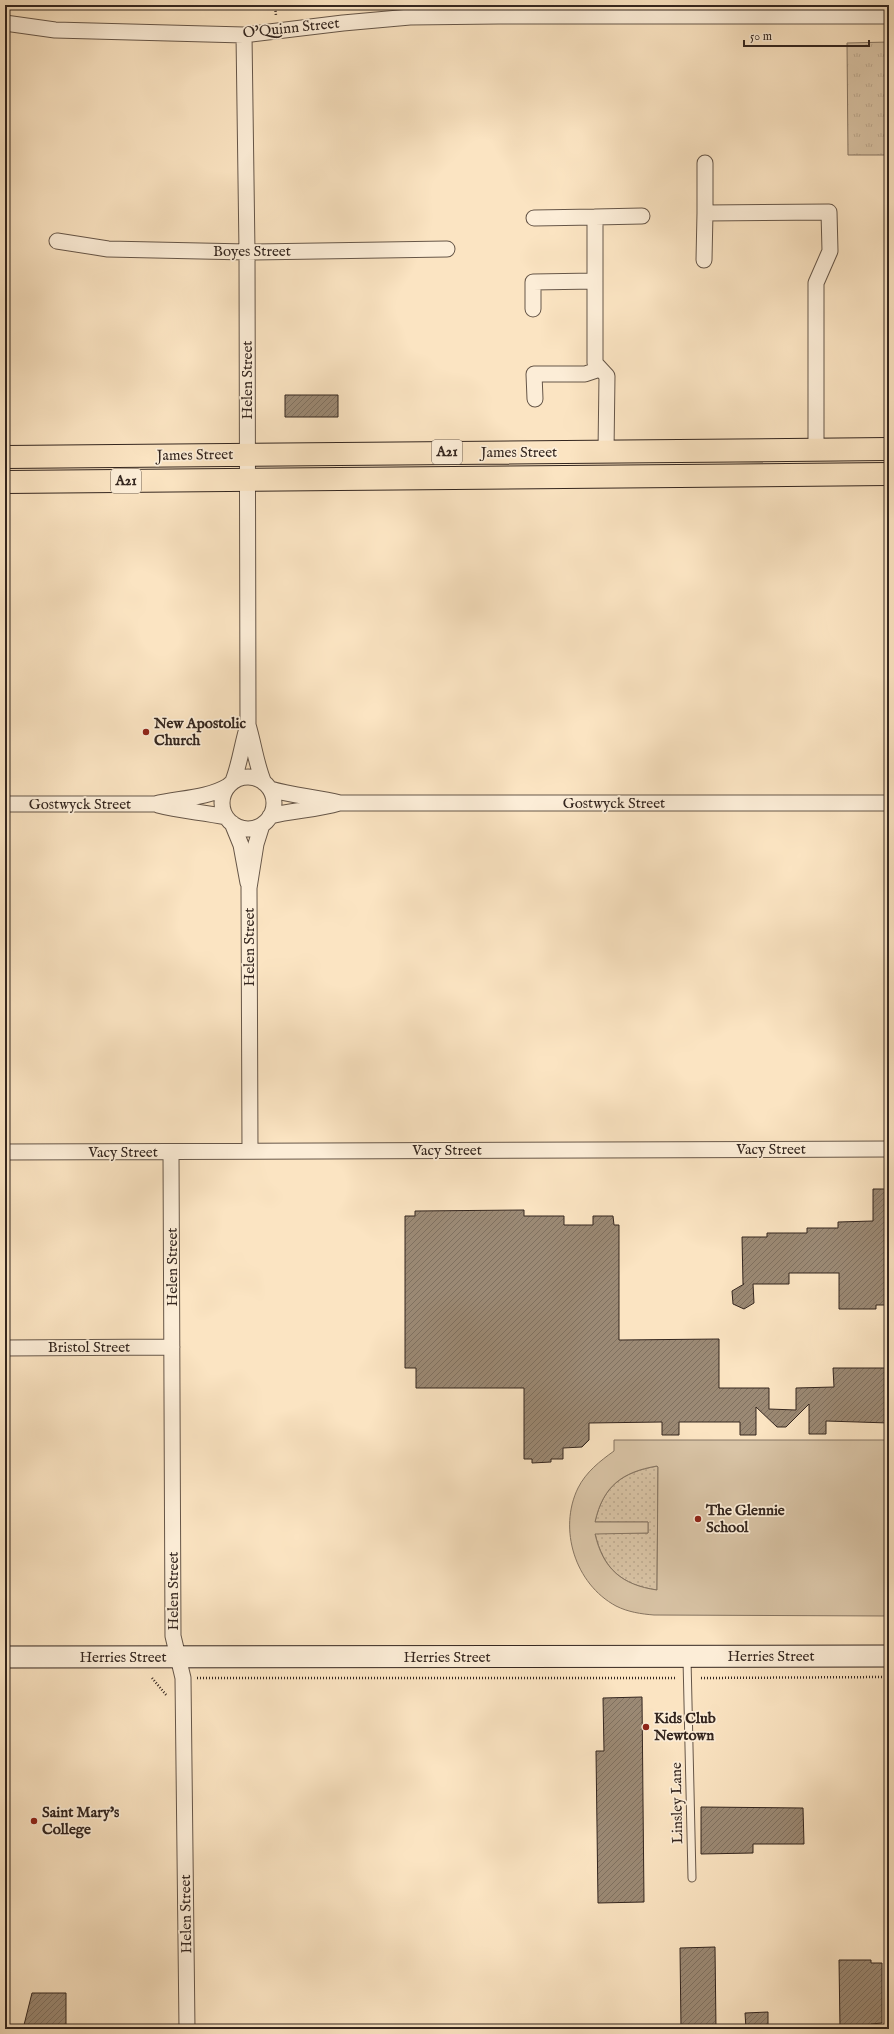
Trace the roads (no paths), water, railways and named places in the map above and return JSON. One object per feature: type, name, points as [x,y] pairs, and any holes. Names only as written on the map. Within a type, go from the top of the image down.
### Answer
[{"type":"highway","name":"James Street","points":[[5,457],[889,449]]},
{"type":"highway","name":"James Street","points":[[5,482],[889,474]]},
{"type":"street","name":"O'Quinn Street","points":[[5,23],[55,30],[244,35],[343,23],[410,17],[889,16]]},
{"type":"street","name":"Helen Street","points":[[244,35],[247,252],[246,480],[248,725],[256,761],[267,786]]},
{"type":"street","points":[[704,260],[705,163]]},
{"type":"street","points":[[705,213],[829,212],[830,251],[816,283],[816,449]]},
{"type":"street","points":[[534,218],[642,216]]},
{"type":"street","points":[[595,217],[595,363],[606,376],[606,451]]},
{"type":"street","name":"Boyes Street","points":[[57,241],[108,249],[247,252],[447,249]]},
{"type":"street","points":[[533,309],[533,282],[595,280]]},
{"type":"street","points":[[534,399],[534,374],[585,374],[600,369]]},
{"type":"street","name":"Helen Street","points":[[231,784],[240,761],[243,740],[248,725]]},
{"type":"street","points":[[249,777],[257,778],[267,786],[274,805],[266,820],[246,829],[229,820],[222,802],[231,784],[249,777]]},
{"type":"street","name":"Gostwyck Street","points":[[5,804],[155,804],[175,799],[208,795],[231,784]]},
{"type":"street","name":"Gostwyck Street","points":[[267,786],[290,795],[320,798],[340,803],[889,803]]},
{"type":"street","name":"Gostwyck Street","points":[[266,820],[290,811],[320,808],[340,803]]},
{"type":"street","name":"Gostwyck Street","points":[[155,804],[175,809],[208,813],[229,820]]},
{"type":"street","name":"Helen Street","points":[[229,820],[241,845],[244,868],[249,888]]},
{"type":"street","name":"Helen Street","points":[[250,1150],[249,888],[256,844],[266,820]]},
{"type":"street","name":"Vacy Street","points":[[5,1152],[889,1149]]},
{"type":"street","name":"Helen Street","points":[[171,1152],[173,1636],[183,1678],[188,2029]]},
{"type":"street","name":"Bristol Street","points":[[5,1348],[172,1347]]},
{"type":"street","name":"Herries Street","points":[[5,1658],[889,1656]]},
{"type":"lane","name":"Linsley Lane","points":[[687,1656],[692,1878]]},
{"type":"place","name":"New Apostolic Church","points":[[146,732]]},
{"type":"place","name":"The Glennie School","points":[[698,1519]]},
{"type":"place","name":"Kids Club Newtown","points":[[646,1727]]},
{"type":"place","name":"Saint Mary's College","points":[[34,1821]]}]
